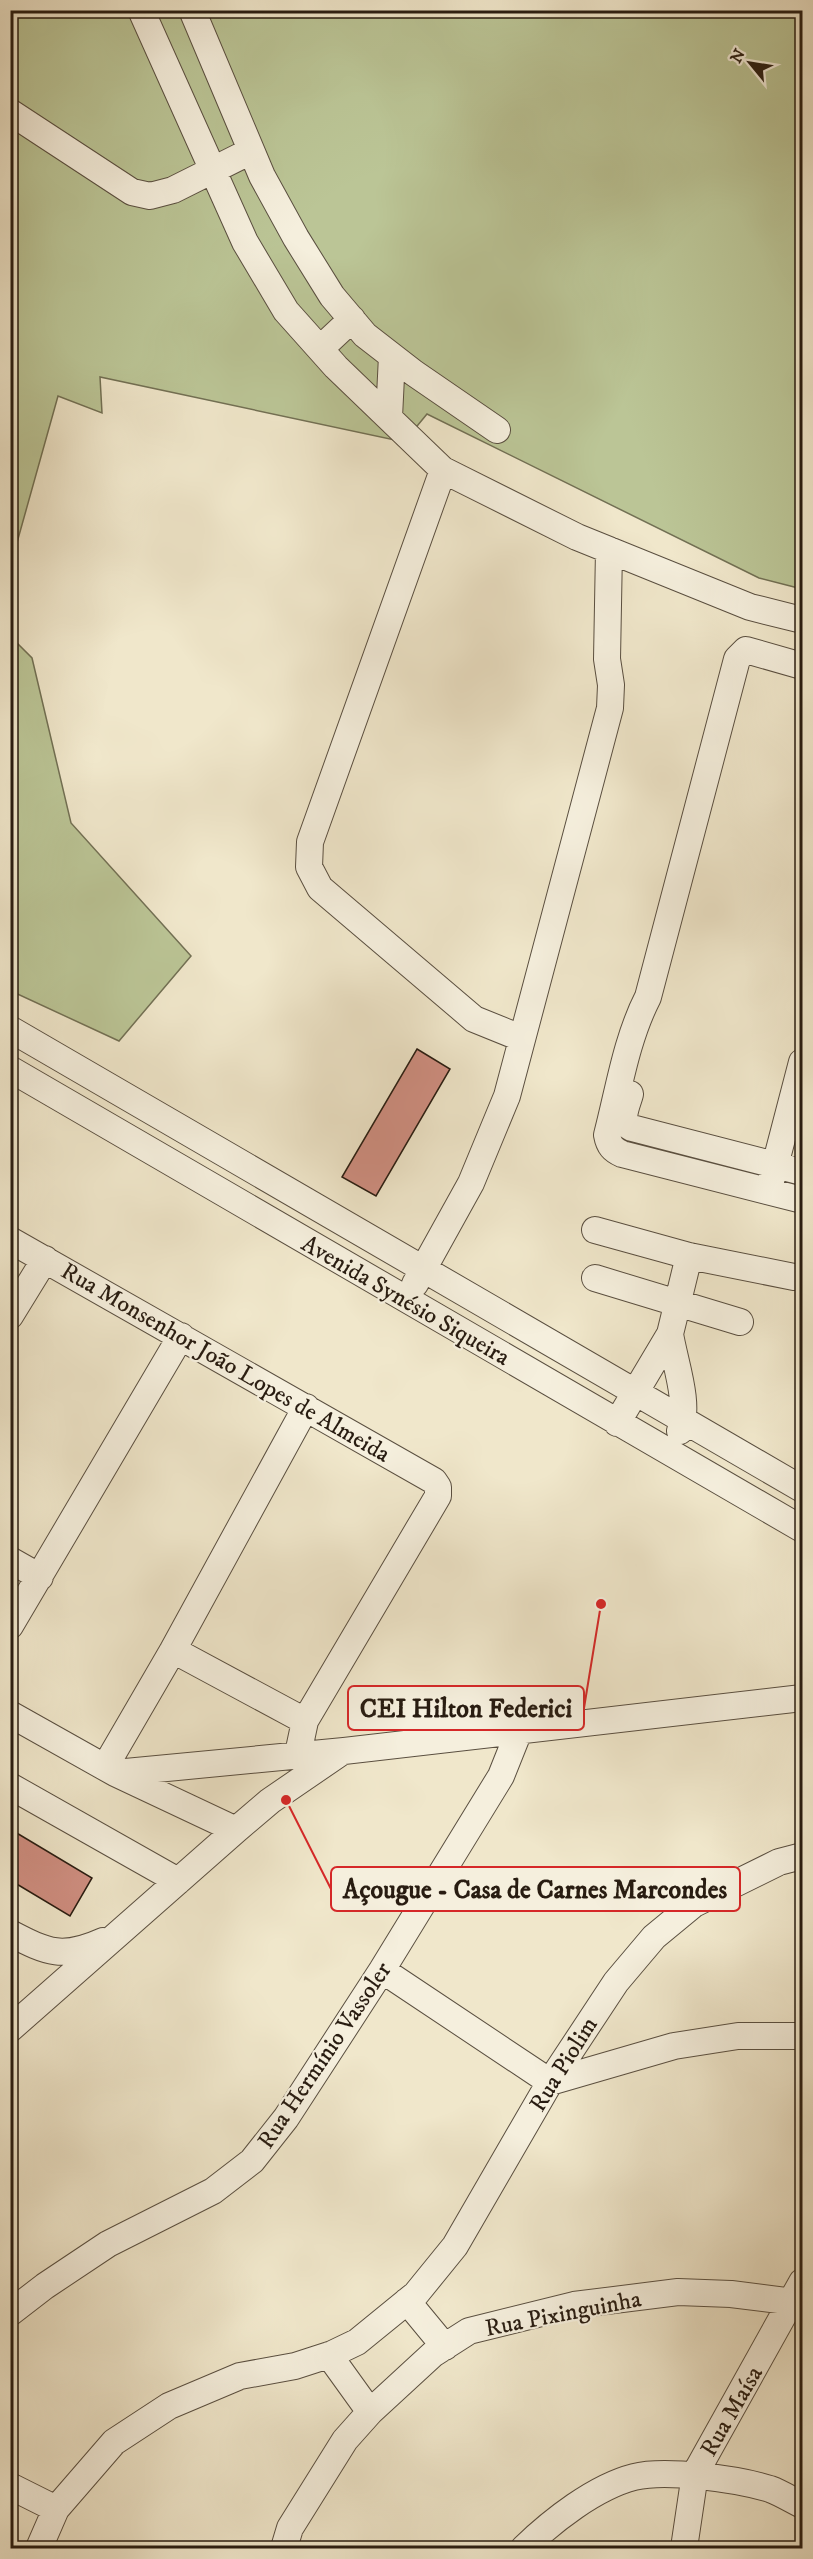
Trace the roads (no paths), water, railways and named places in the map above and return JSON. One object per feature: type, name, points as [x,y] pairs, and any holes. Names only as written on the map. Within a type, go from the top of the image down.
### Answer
[{"type":"street","points":[[141,10],[244,242],[286,311],[320,349],[443,470],[577,537],[750,607],[802,620]]},
{"type":"street","points":[[192,10],[262,176],[296,238],[332,296],[365,335],[497,430]]},
{"type":"street","points":[[10,112],[132,192],[150,196],[173,190],[251,151]]},
{"type":"street","points":[[320,349],[352,319]]},
{"type":"street","points":[[389,417],[392,356]]},
{"type":"street","points":[[443,470],[310,842],[309,867],[320,888],[474,1019],[521,1038]]},
{"type":"street","points":[[406,1300],[471,1183],[507,1096],[610,708],[606,630],[609,550]]},
{"type":"street","points":[[802,666],[746,650],[737,659],[648,997],[645,1036],[623,1119],[626,1125],[632,1128],[802,1172]]},
{"type":"street","points":[[648,997],[637,1018],[630,1040],[608,1136],[609,1144],[615,1151],[622,1154],[802,1200]]},
{"type":"street","name":"Avenida Synésio Siqueira","points":[[10,1029],[802,1489]]},
{"type":"street","points":[[768,1191],[802,1062]]},
{"type":"street","name":"Avenida Synésio Siqueira","points":[[10,1069],[802,1529]]},
{"type":"street","points":[[595,1230],[689,1256],[794,1277]]},
{"type":"street","name":"Rua Monsenhor João Lopes de Almeida","points":[[10,1240],[306,1407],[434,1481],[438,1487],[438,1496],[305,1721]]},
{"type":"street","points":[[617,1423],[670,1334],[689,1256]]},
{"type":"street","points":[[10,1316],[45,1259]]},
{"type":"street","points":[[595,1278],[740,1322]]},
{"type":"street","points":[[670,1334],[681,1389],[684,1421],[673,1454]]},
{"type":"street","points":[[10,1626],[181,1336]]},
{"type":"street","points":[[110,1770],[306,1407]]},
{"type":"street","points":[[10,1560],[40,1577]]},
{"type":"street","points":[[174,1650],[305,1721],[298,1754]]},
{"type":"street","points":[[110,1770],[344,1751],[802,1698]]},
{"type":"street","points":[[10,1714],[110,1770],[236,1830]]},
{"type":"street","name":"Rua Hermínio Vassoler","points":[[10,2313],[45,2286],[108,2244],[213,2191],[252,2161],[286,2118],[382,1971],[501,1776],[519,1731]]},
{"type":"street","points":[[10,2029],[270,1801],[344,1751]]},
{"type":"street","points":[[10,1786],[178,1881]]},
{"type":"street","name":"Rua Piolim","points":[[53,2515],[114,2442],[169,2406],[240,2376],[295,2366],[329,2355],[357,2342],[407,2301],[455,2246],[550,2082],[616,1982],[654,1937],[694,1904],[779,1862],[802,1856]]},
{"type":"street","points":[[10,1933],[46,1950],[66,1953],[86,1949],[116,1935]]},
{"type":"street","points":[[382,1971],[550,2082],[674,2046],[738,2036],[802,2036]]},
{"type":"street","name":"Rua Pixinguinha","points":[[284,2548],[290,2528],[345,2440],[370,2412],[433,2354],[469,2331],[574,2305],[678,2292],[800,2295]]},
{"type":"street","name":"Rua Maísa","points":[[684,2548],[695,2474],[800,2295]]},
{"type":"street","points":[[407,2301],[445,2347]]},
{"type":"street","points":[[329,2355],[370,2412]]},
{"type":"street","points":[[524,2548],[548,2526],[592,2495],[635,2477],[695,2474],[769,2489],[802,2505]]},
{"type":"street","points":[[10,2486],[53,2515]]},
{"type":"street","points":[[25,2548],[53,2515]]},
{"type":"street","points":[[39,2548],[53,2515]]},
{"type":"place","name":"CEI Hilton Federici","points":[[601,1604]]},
{"type":"place","name":"Açougue - Casa de Carnes Marcondes","points":[[286,1800]]}]
